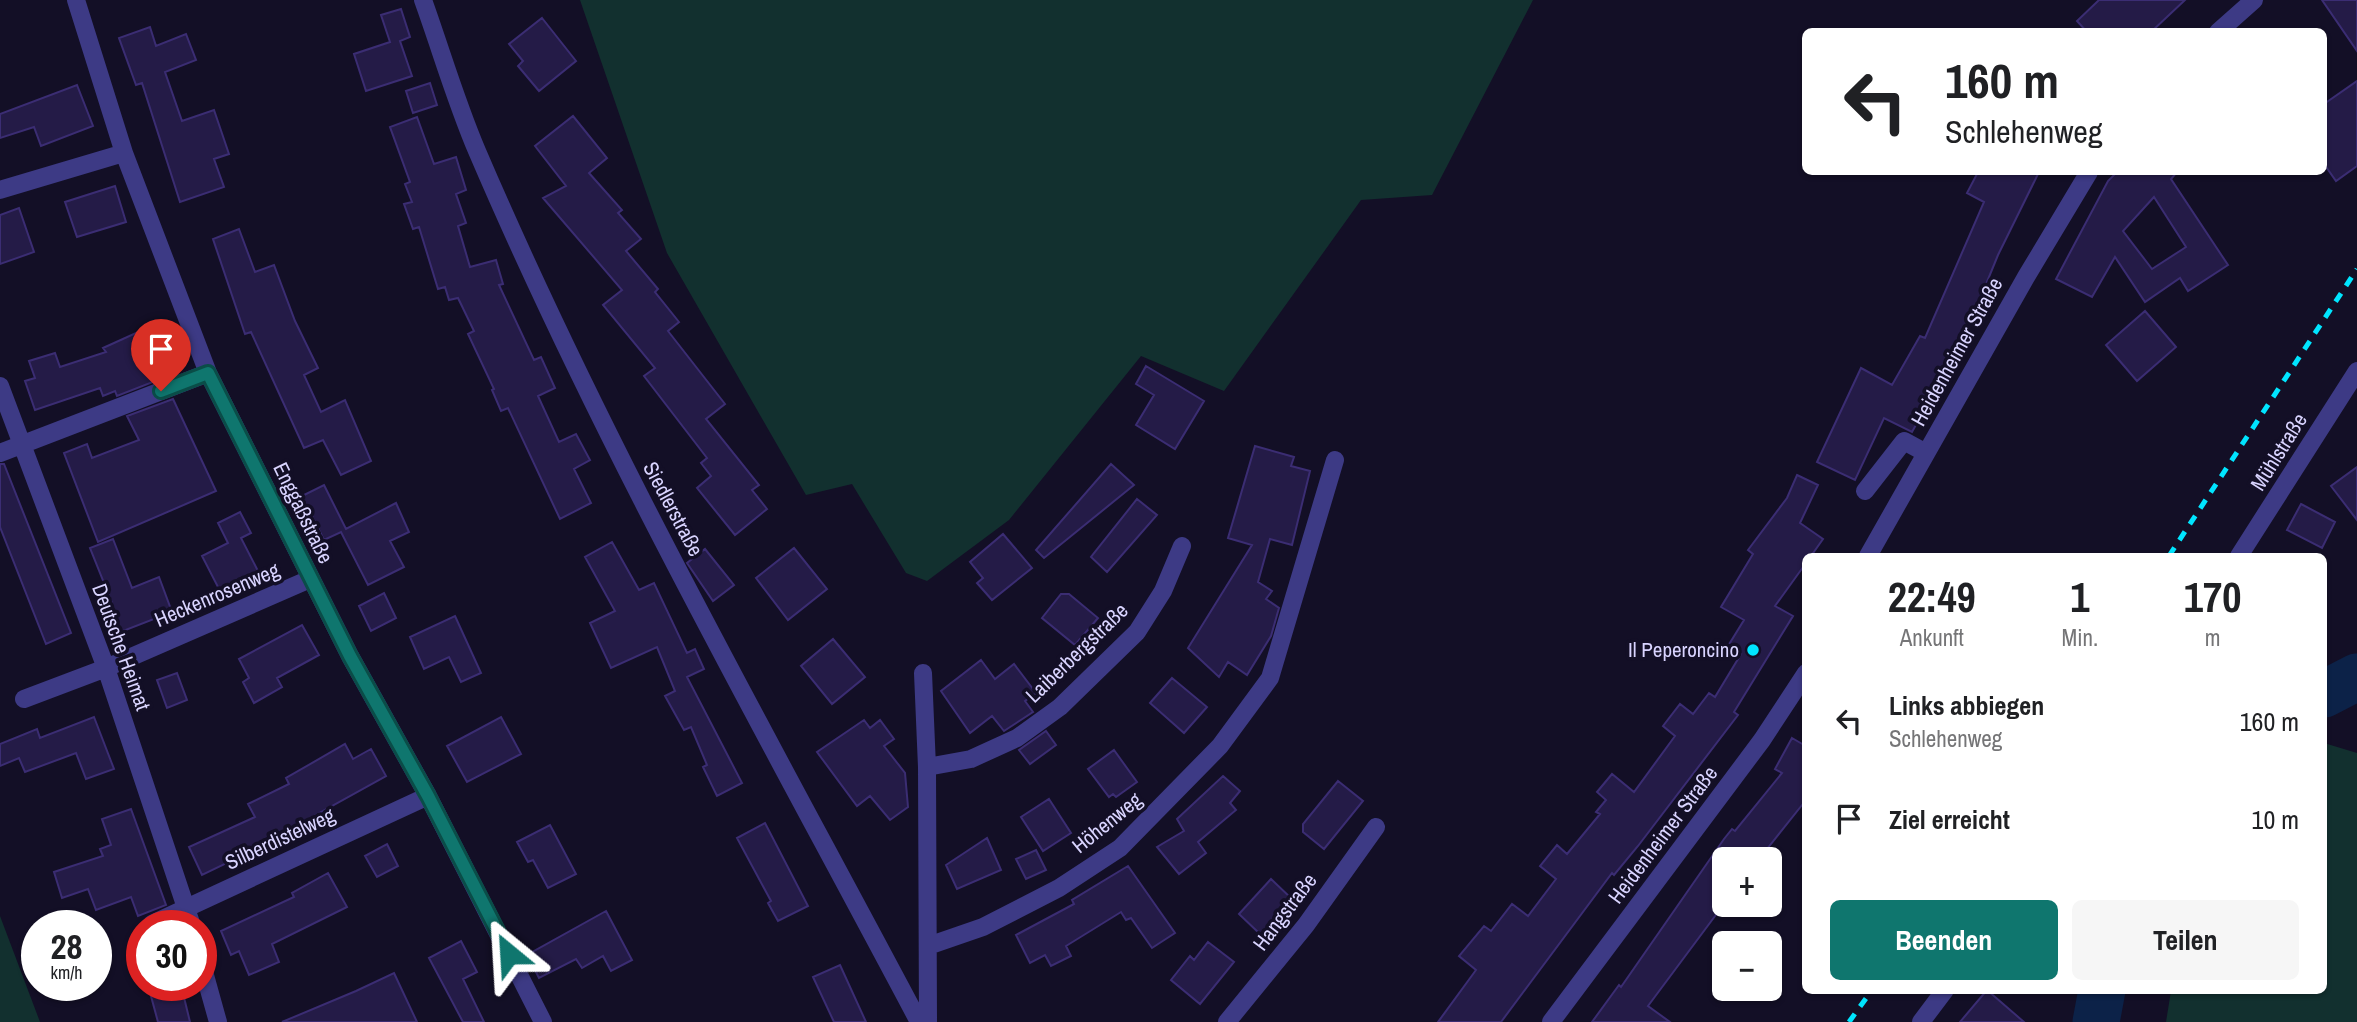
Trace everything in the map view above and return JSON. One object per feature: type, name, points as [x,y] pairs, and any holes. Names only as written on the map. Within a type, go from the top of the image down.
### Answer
[{"type":"street","name":"Enggaßstraße","points":[[76,0],[124,153],[208,373],[310,579],[428,796],[543,1022]]},
{"type":"street","name":"Siedlerstraße","points":[[423,0],[476,148],[570,357],[654,524],[919,1022]]},
{"type":"street","points":[[2222,28],[2254,0]]},
{"type":"street","points":[[0,190],[124,153]]},
{"type":"street","name":"Heidenheimer Straße","points":[[1870,553],[2088,175]]},
{"type":"street","name":"Mühlstraße","points":[[2241,553],[2357,371]]},
{"type":"street","points":[[0,453],[208,373]]},
{"type":"street","name":"Deutsche Heimat","points":[[0,386],[106,668],[187,908]]},
{"type":"street","points":[[1865,491],[1904,441],[1926,453]]},
{"type":"street","name":"Höhenweg","points":[[928,946],[994,922],[1059,888],[1120,848],[1220,747],[1270,678],[1335,460]]},
{"type":"street","name":"Laiberbergstraße","points":[[927,766],[971,759],[1017,738],[1060,707],[1138,632],[1163,591],[1182,546]]},
{"type":"street","name":"Heckenrosenweg","points":[[24,699],[106,668],[310,579]]},
{"type":"street","points":[[923,674],[927,766],[928,1022]]},
{"type":"street","name":"Heidenheimer Straße","points":[[1551,1022],[1762,740],[1802,679]]},
{"type":"street","name":"Silberdistelweg","points":[[183,910],[428,796]]},
{"type":"street","name":"Hangstraße","points":[[1227,1022],[1306,925],[1376,827]]},
{"type":"street","points":[[1922,1022],[1942,994]]},
{"type":"street","points":[[212,1001],[218,1022]]},
{"type":"green space","points":[[580,0],[1533,0],[1432,195],[1361,200],[1224,391],[1141,356],[1009,520],[927,581],[906,573],[852,484],[806,495],[667,253]]},
{"type":"green space","points":[[2327,744],[2357,753],[2357,1022],[2166,1022],[2171,994],[2327,994]]},
{"type":"green space","points":[[0,916],[21,972],[21,1001],[32,1001],[40,1022],[0,1022]]},
{"type":"building","points":[[2099,0],[2185,0],[2155,28],[2083,28],[2077,21]]},
{"type":"building","points":[[2322,0],[2357,0],[2357,51]]},
{"type":"building","points":[[401,9],[410,37],[400,41],[412,76],[366,91],[354,54],[390,42],[381,15]]},
{"type":"building","points":[[542,18],[576,61],[539,91],[518,66],[523,61],[509,44]]},
{"type":"building","points":[[150,27],[156,46],[186,34],[196,60],[165,72],[182,121],[214,110],[229,154],[214,159],[224,187],[180,202],[142,83],[136,85],[119,38]]},
{"type":"building","points":[[2357,81],[2357,166],[2336,181],[2327,168],[2327,102]]},
{"type":"building","points":[[430,83],[437,105],[413,113],[406,91]]},
{"type":"building","points":[[77,85],[93,126],[41,146],[34,127],[0,138],[0,114]]},
{"type":"building","points":[[573,116],[607,158],[589,173],[622,210],[618,213],[641,239],[626,251],[658,289],[655,292],[679,322],[668,331],[725,404],[706,419],[759,485],[752,490],[767,509],[735,535],[697,488],[711,476],[701,463],[707,458],[644,376],[655,368],[603,305],[622,290],[543,198],[566,186],[535,146]]},
{"type":"building","points":[[417,117],[434,164],[456,157],[466,190],[456,194],[466,223],[458,226],[470,267],[496,260],[503,284],[499,285],[534,360],[541,357],[555,388],[538,396],[559,442],[576,434],[590,460],[574,469],[591,503],[560,519],[508,408],[501,411],[492,390],[494,389],[468,334],[474,331],[458,298],[449,300],[445,287],[438,289],[419,227],[413,229],[404,204],[412,202],[405,184],[410,182],[390,127]]},
{"type":"building","points":[[1976,175],[2038,175],[1998,255],[1962,343],[1912,432],[1884,418],[1855,480],[1817,462],[1861,368],[1892,385],[1920,336],[1925,338],[1984,202],[1967,193]]},
{"type":"building","points":[[2114,175],[2174,175],[2171,179],[2228,265],[2188,291],[2180,278],[2145,302],[2115,257],[2092,297],[2056,279],[2108,181]],"holes":[[[2154,197],[2186,247],[2152,269],[2123,231]]]},
{"type":"building","points":[[115,186],[126,222],[77,237],[65,202]]},
{"type":"building","points":[[19,208],[34,252],[0,264],[0,215]]},
{"type":"building","points":[[239,229],[255,272],[274,265],[295,321],[318,368],[304,375],[321,412],[345,400],[371,461],[341,475],[323,440],[304,448],[251,332],[245,334],[213,239]]},
{"type":"building","points":[[2145,311],[2176,347],[2137,381],[2106,345]]},
{"type":"building","points":[[147,328],[167,365],[158,369],[163,378],[117,396],[115,391],[103,396],[100,388],[35,410],[25,381],[35,378],[29,361],[55,353],[60,367],[106,352],[103,348]]},
{"type":"building","points":[[1146,366],[1204,401],[1175,449],[1136,425],[1154,395],[1136,384]]},
{"type":"building","points":[[173,399],[216,491],[98,542],[64,453],[87,444],[92,458],[139,440],[127,416]]},
{"type":"building","points":[[1255,446],[1294,457],[1291,466],[1310,471],[1292,545],[1270,539],[1258,582],[1272,591],[1266,599],[1279,608],[1271,636],[1247,675],[1228,662],[1219,677],[1188,648],[1252,545],[1228,538]]},
{"type":"building","points":[[0,464],[4,464],[71,633],[46,644],[0,527]]},
{"type":"building","points":[[1111,464],[1134,485],[1044,558],[1036,550]]},
{"type":"building","points":[[2357,467],[2357,520],[2331,486]]},
{"type":"building","points":[[1797,475],[1818,485],[1800,523],[1823,539],[1813,553],[1802,553],[1802,569],[1775,606],[1793,616],[1734,712],[1738,715],[1638,846],[1614,875],[1612,873],[1501,1022],[1438,1022],[1476,970],[1459,956],[1484,926],[1491,931],[1512,904],[1528,916],[1556,879],[1540,866],[1557,845],[1567,854],[1600,814],[1596,812],[1606,800],[1597,792],[1612,774],[1634,792],[1675,736],[1663,726],[1680,704],[1693,714],[1709,693],[1715,697],[1741,654],[1728,646],[1744,620],[1721,607],[1753,554],[1748,550],[1787,498]]},
{"type":"building","points":[[324,485],[346,529],[396,503],[409,532],[390,541],[404,567],[368,585],[341,532],[324,540],[302,496]]},
{"type":"building","points":[[1137,499],[1157,515],[1107,572],[1091,557]]},
{"type":"building","points":[[2301,504],[2335,522],[2322,548],[2287,530]]},
{"type":"building","points":[[240,512],[251,533],[241,538],[258,571],[220,591],[202,556],[228,543],[218,523]]},
{"type":"building","points":[[1003,534],[1032,568],[992,600],[977,583],[983,578],[970,562]]},
{"type":"building","points":[[113,539],[132,588],[159,577],[172,612],[118,633],[106,605],[112,603],[90,548]]},
{"type":"building","points":[[612,542],[639,590],[654,583],[687,653],[695,649],[704,669],[687,677],[742,783],[717,796],[703,767],[707,765],[691,727],[684,730],[665,696],[675,691],[657,647],[611,668],[590,623],[615,611],[585,557]]},
{"type":"building","points":[[794,548],[827,589],[788,620],[756,578]]},
{"type":"building","points":[[705,549],[734,585],[713,601],[687,563]]},
{"type":"building","points":[[384,593],[396,618],[371,631],[359,606]]},
{"type":"building","points":[[1061,594],[1069,594],[1098,618],[1075,645],[1042,618]]},
{"type":"building","points":[[455,616],[481,673],[461,682],[449,657],[424,669],[410,637]]},
{"type":"building","points":[[302,625],[319,655],[277,678],[282,687],[254,703],[243,682],[249,678],[239,659]]},
{"type":"building","points":[[833,639],[865,677],[832,704],[801,666]]},
{"type":"building","points":[[981,660],[995,679],[1014,664],[1036,693],[1025,701],[1033,712],[1004,731],[992,716],[970,733],[941,691]]},
{"type":"building","points":[[177,673],[187,700],[167,708],[157,680]]},
{"type":"building","points":[[1172,678],[1207,707],[1184,733],[1150,703]]},
{"type":"building","points":[[94,717],[114,769],[86,779],[76,753],[25,772],[19,758],[0,766],[0,744],[37,729],[40,738]]},
{"type":"building","points":[[501,717],[521,754],[467,782],[447,746]]},
{"type":"building","points":[[864,720],[870,728],[880,720],[894,739],[884,746],[905,773],[908,807],[890,820],[870,796],[857,806],[817,752]]},
{"type":"building","points":[[1046,731],[1056,745],[1030,764],[1019,750]]},
{"type":"building","points":[[1792,738],[1802,744],[1802,805],[1769,847],[1718,847],[1732,829],[1735,831],[1782,773],[1775,769]]},
{"type":"building","points":[[345,744],[353,759],[371,749],[386,776],[287,831],[290,838],[270,848],[268,843],[202,875],[189,847],[255,817],[248,804],[289,784],[286,778]]},
{"type":"building","points":[[1114,750],[1137,782],[1116,797],[1113,794],[1109,797],[1088,769]]},
{"type":"building","points":[[1223,776],[1240,791],[1230,803],[1236,810],[1198,842],[1206,853],[1179,874],[1157,847],[1184,831],[1177,819]]},
{"type":"building","points":[[1338,781],[1363,801],[1324,849],[1303,832],[1303,824]]},
{"type":"building","points":[[1049,799],[1071,833],[1043,851],[1021,817]]},
{"type":"building","points":[[131,809],[166,905],[153,910],[136,910],[131,897],[96,910],[88,889],[62,898],[54,872],[103,856],[100,849],[111,845],[102,819]]},
{"type":"building","points":[[765,823],[808,906],[778,921],[768,903],[771,901],[737,838]]},
{"type":"building","points":[[550,825],[576,874],[548,888],[533,860],[528,862],[517,842]]},
{"type":"building","points":[[987,838],[1001,870],[957,889],[946,865]]},
{"type":"building","points":[[387,844],[398,866],[377,877],[365,856]]},
{"type":"building","points":[[1036,850],[1046,870],[1026,879],[1016,859]]},
{"type":"building","points":[[1712,856],[1712,917],[1714,917],[1648,1006],[1670,1022],[1592,1022],[1619,985],[1621,987]]},
{"type":"building","points":[[1128,866],[1175,933],[1152,948],[1131,918],[1126,920],[1121,912],[1066,946],[1071,956],[1051,966],[1045,955],[1030,963],[1016,935],[1074,904],[1072,900]]},
{"type":"building","points":[[328,873],[347,907],[272,944],[279,962],[249,975],[239,951],[231,955],[221,931],[294,897],[292,893]]},
{"type":"building","points":[[1271,879],[1292,899],[1260,934],[1239,914]]},
{"type":"building","points":[[606,911],[632,960],[611,971],[603,956],[582,968],[576,959],[539,978],[527,955]]},
{"type":"building","points":[[461,941],[477,972],[463,979],[484,1022],[463,1022],[429,958]]},
{"type":"building","points":[[1208,942],[1234,962],[1200,1004],[1171,980],[1190,956],[1194,960]]},
{"type":"building","points":[[840,965],[866,1022],[834,1022],[813,977]]},
{"type":"building","points":[[394,973],[417,1022],[282,1022],[356,991]]},
{"type":"building","points":[[1984,994],[1992,994],[2024,1022],[1960,1022]]},
{"type":"building","points":[[152,1001],[185,1001],[190,1022],[158,1022]]},
{"type":"waterway","points":[[2327,692],[2357,677]]},
{"type":"waterway","points":[[2096,1022],[2101,994]]},
{"type":"railway","points":[[2171,553],[2357,269]]},
{"type":"railway","points":[[1849,1022],[1869,994]]},
{"type":"place","name":"Il Peperoncino","points":[[1753,650]]},
{"type":"route","points":[[161,391],[208,373],[310,579],[428,796],[509,954]]}]
